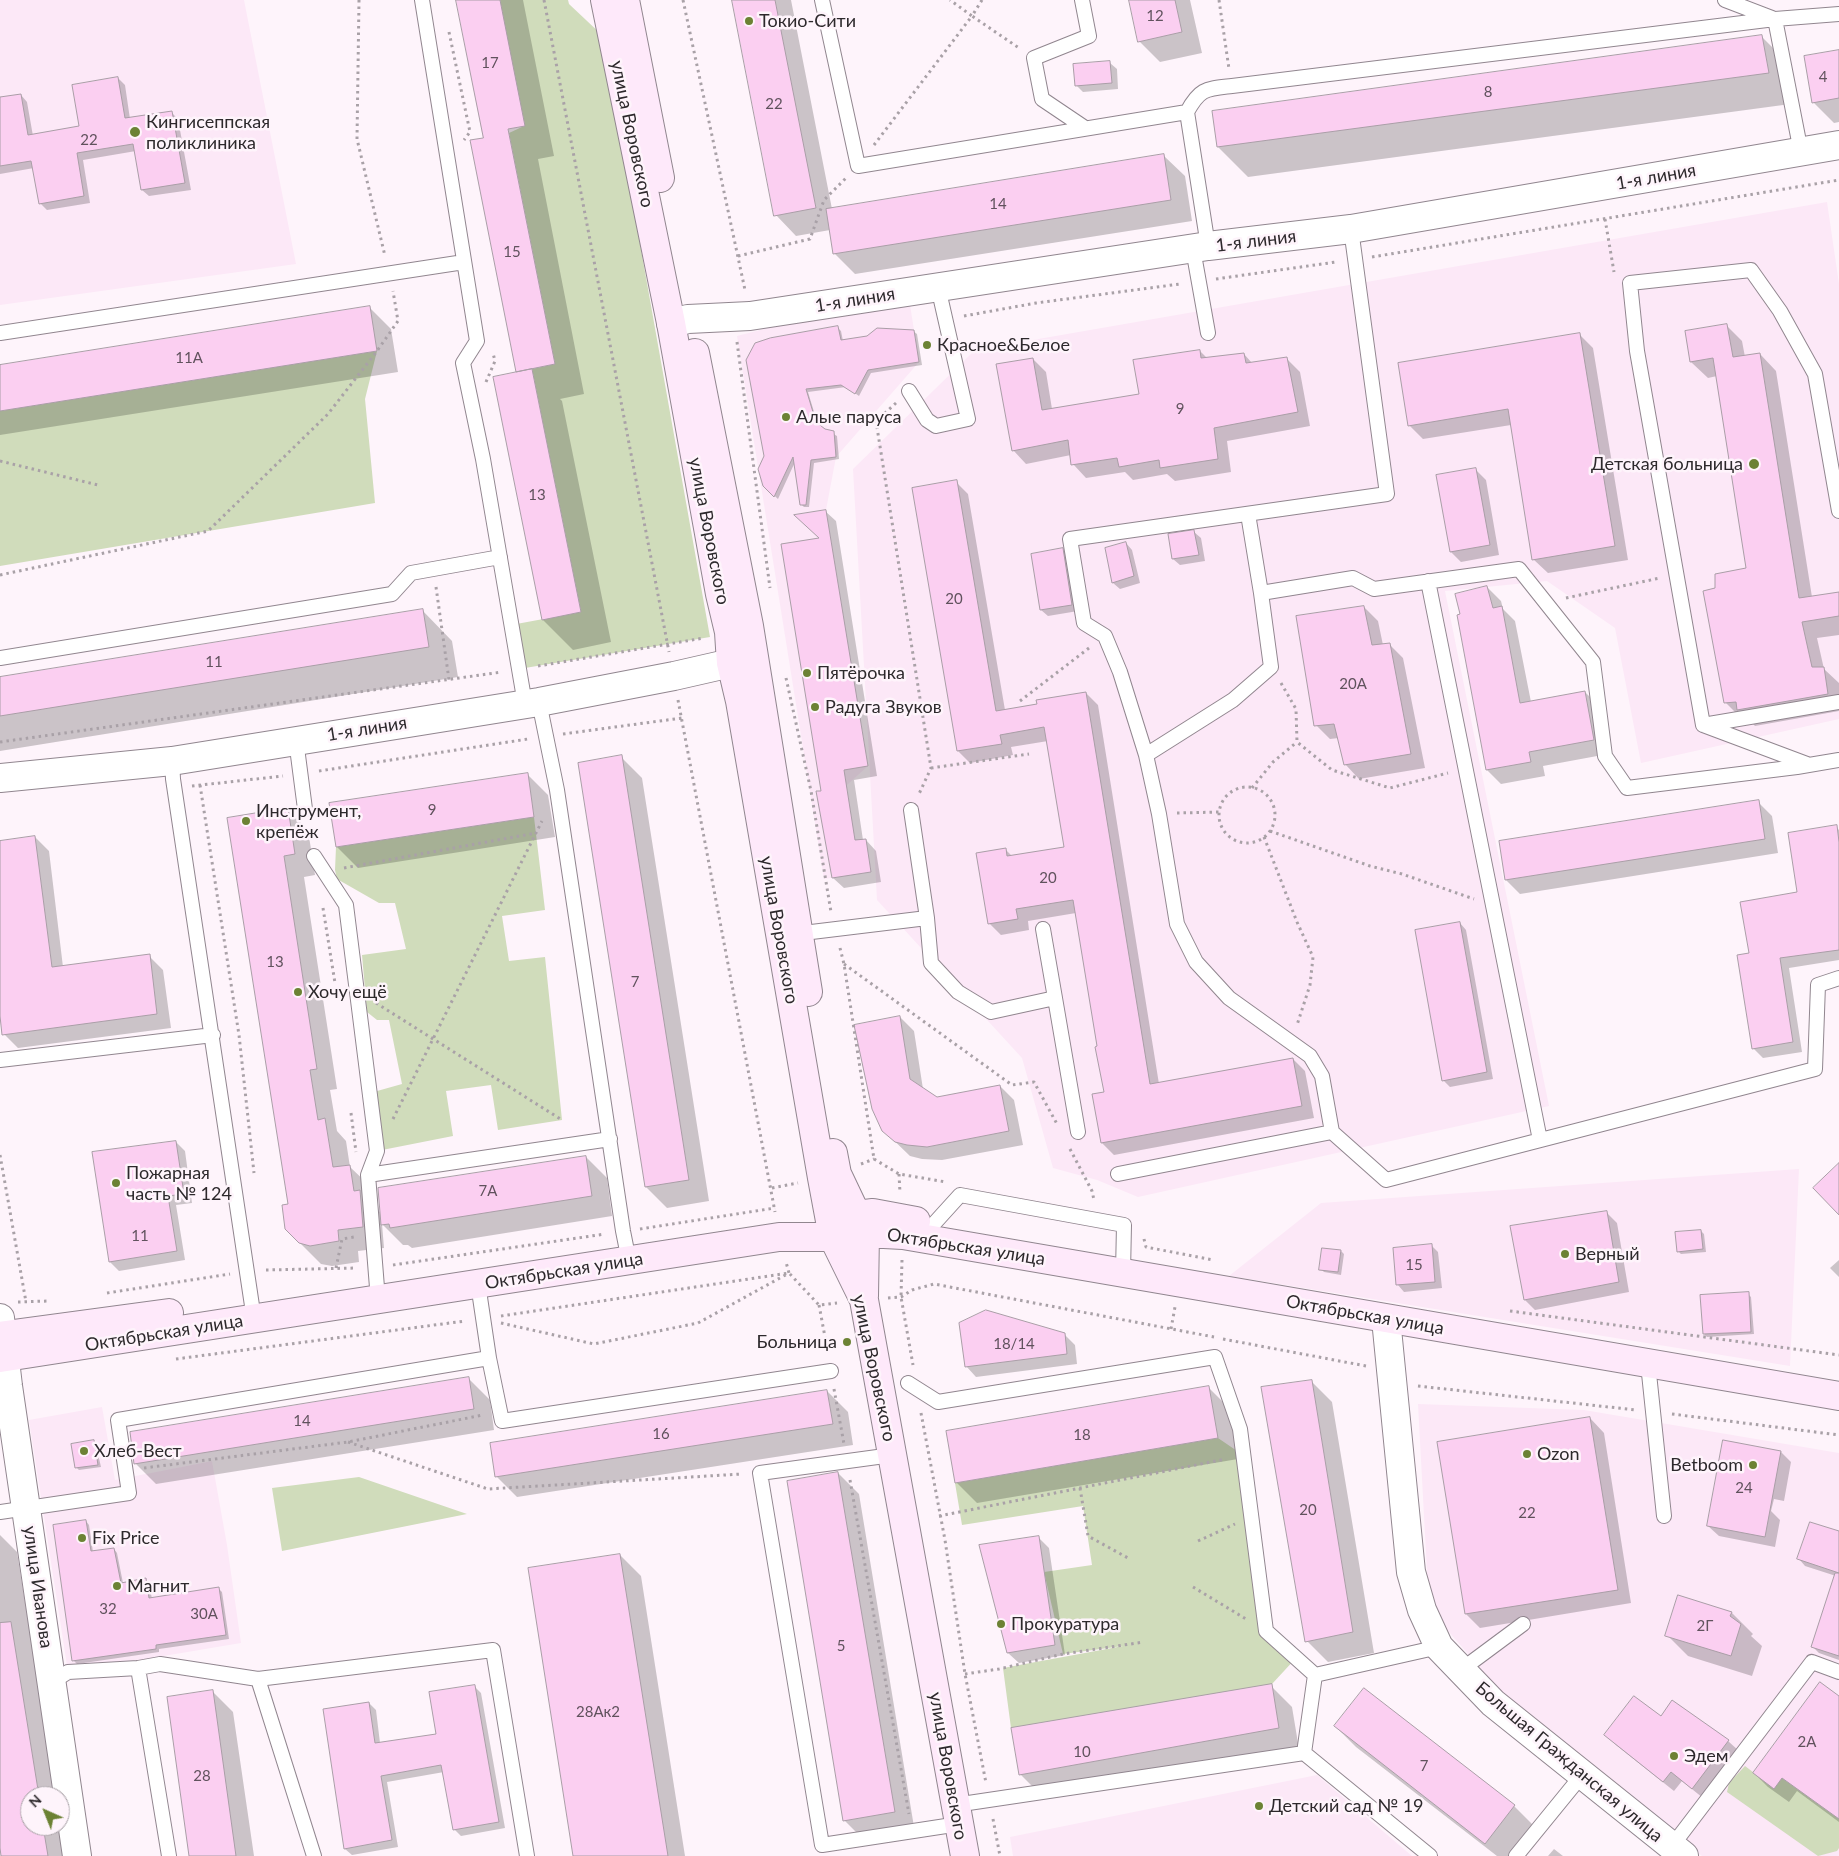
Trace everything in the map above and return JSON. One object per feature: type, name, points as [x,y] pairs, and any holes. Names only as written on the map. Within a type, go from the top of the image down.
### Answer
[{"type":"street","name":"улица Воровского","points":[[604,0],[679,321],[720,594],[729,632],[731,663],[789,934],[832,1228],[864,1300],[965,1856]]},
{"type":"street","points":[[625,0],[679,321],[749,626],[789,934],[837,1174],[861,1224],[864,1300]]},
{"type":"street","name":"1-я линия","points":[[679,321],[750,316],[1200,248],[1351,229],[1839,145]]},
{"type":"street","name":"1-я линия","points":[[0,778],[172,761],[532,703],[674,676],[731,663]]},
{"type":"street","name":"Октябрьская улица","points":[[2,1341],[252,1310],[377,1290],[478,1284],[628,1253],[778,1232],[861,1224],[915,1229],[1123,1266],[1386,1319],[1839,1396]]},
{"type":"street","points":[[377,1290],[628,1253]]},
{"type":"street","points":[[1123,1266],[1260,1285],[1839,1379]]},
{"type":"street","name":"Большая Гражданская улица","points":[[1386,1319],[1411,1572],[1422,1610],[1439,1647],[1493,1703],[1678,1851]]},
{"type":"street","name":"улица Иванова","points":[[2,1341],[77,1856]]},
{"type":"lane","points":[[422,0],[477,341],[463,362],[483,459],[519,669],[546,736],[557,790],[628,1253]]},
{"type":"lane","points":[[822,0],[858,166],[1187,112]]},
{"type":"lane","points":[[1082,0],[1089,36],[1034,58],[1042,99],[1085,128]]},
{"type":"lane","points":[[1725,0],[1775,19]]},
{"type":"lane","points":[[1208,333],[1187,112],[1200,93],[1213,88],[1775,19],[1839,14]]},
{"type":"lane","points":[[1775,19],[1801,152]]},
{"type":"lane","points":[[1351,229],[1387,494],[1070,539],[1084,623],[1105,636],[1120,672],[1146,755],[1159,814],[1177,924],[1196,962],[1229,998],[1310,1056],[1322,1076],[1332,1132],[1386,1180],[1814,1069],[1818,984],[1839,978]]},
{"type":"lane","points":[[0,333],[464,262]]},
{"type":"lane","points":[[1703,724],[1637,351],[1630,284],[1750,270],[1780,311],[1815,374],[1839,511]]},
{"type":"lane","points":[[909,391],[927,420],[936,426],[968,419],[938,287]]},
{"type":"lane","points":[[1146,755],[1234,700],[1271,667],[1248,514]]},
{"type":"lane","points":[[0,658],[392,594],[411,573],[500,557]]},
{"type":"lane","points":[[1261,593],[1353,578],[1374,589],[1520,570],[1593,662],[1605,756],[1627,788],[1839,760]]},
{"type":"lane","points":[[1428,581],[1540,1140]]},
{"type":"lane","points":[[1703,724],[1839,702]]},
{"type":"lane","points":[[1703,724],[1810,765]]},
{"type":"lane","points":[[296,740],[305,809]]},
{"type":"lane","points":[[172,761],[252,1310]]},
{"type":"lane","points":[[911,810],[927,918],[931,963],[958,992],[991,1012],[1055,998]]},
{"type":"lane","points":[[314,856],[346,906],[377,1152],[368,1175],[377,1290]]},
{"type":"lane","points":[[789,934],[927,918]]},
{"type":"lane","points":[[1043,929],[1078,1132]]},
{"type":"lane","points":[[0,1060],[213,1035]]},
{"type":"lane","points":[[1118,1174],[1332,1132]]},
{"type":"lane","points":[[368,1175],[610,1139]]},
{"type":"lane","points":[[915,1229],[960,1195],[1124,1225],[1123,1266]]},
{"type":"lane","points":[[478,1284],[489,1358],[502,1421],[831,1371]]},
{"type":"lane","points":[[912,1385],[938,1402],[1215,1357],[1240,1429],[1266,1631],[1316,1675]]},
{"type":"lane","points":[[0,1512],[130,1493],[118,1420],[489,1358]]},
{"type":"lane","points":[[1648,1364],[1664,1516]]},
{"type":"lane","points":[[892,1455],[760,1473],[822,1845],[912,1832],[957,1815],[990,1799],[1304,1753],[1430,1856]]},
{"type":"lane","points":[[1461,1670],[1523,1624]]},
{"type":"lane","points":[[1316,1675],[1439,1647]]},
{"type":"lane","points":[[52,1682],[68,1672],[138,1668],[160,1664],[258,1679],[493,1650],[527,1856]]},
{"type":"lane","points":[[1678,1851],[1812,1662],[1839,1672]]},
{"type":"lane","points":[[138,1668],[169,1856]]},
{"type":"lane","points":[[1304,1753],[1316,1675]]},
{"type":"lane","points":[[258,1679],[314,1856]]},
{"type":"lane","points":[[1516,1856],[1582,1775]]},
{"type":"path","points":[[0,575],[208,531],[328,414],[398,321],[390,273],[357,139],[359,0]]},
{"type":"path","points":[[544,0],[682,718],[778,1232],[789,1273],[819,1305],[912,1832]]},
{"type":"path","points":[[683,0],[750,316],[736,336],[771,593]]},
{"type":"path","points":[[982,0],[972,16],[1034,58]]},
{"type":"path","points":[[1219,0],[1232,86]]},
{"type":"path","points":[[909,391],[876,421],[931,768],[911,810]]},
{"type":"path","points":[[0,461],[98,485]]},
{"type":"path","points":[[434,569],[449,680]]},
{"type":"path","points":[[1546,602],[1666,577]]},
{"type":"path","points":[[0,742],[449,680],[667,645],[729,632]]},
{"type":"path","points":[[1020,701],[1105,636]]},
{"type":"path","points":[[1271,667],[1296,709],[1297,742],[1332,770],[1390,788],[1466,768]]},
{"type":"path","points":[[785,672],[811,791],[824,879],[844,964],[874,1159],[899,1174],[915,1229],[901,1297],[912,1385],[939,1516],[965,1674],[1000,1856]]},
{"type":"path","points":[[175,788],[300,774],[546,736],[682,718]]},
{"type":"path","points":[[1252,788],[1273,762],[1297,742]]},
{"type":"path","points":[[931,768],[1029,754]]},
{"type":"path","points":[[200,785],[239,1035],[254,1182]]},
{"type":"path","points":[[1252,788],[1261,791],[1268,797],[1275,813],[1270,831],[1256,842],[1247,843],[1238,842],[1230,837],[1220,822],[1220,812],[1222,804],[1234,790],[1252,788]]},
{"type":"path","points":[[377,1152],[557,790]]},
{"type":"path","points":[[1159,814],[1220,812]]},
{"type":"path","points":[[1270,831],[1370,866],[1402,874],[1493,905]]},
{"type":"path","points":[[336,991],[323,905],[324,872],[536,833]]},
{"type":"path","points":[[1264,837],[1297,922],[1313,957],[1310,985],[1291,1041]]},
{"type":"path","points":[[844,964],[1012,1085],[1034,1082],[1057,1126]]},
{"type":"path","points":[[357,990],[562,1120]]},
{"type":"path","points":[[350,1108],[356,1157]]},
{"type":"path","points":[[1067,1143],[1092,1191],[1100,1220]]},
{"type":"path","points":[[0,1155],[26,1302]]},
{"type":"path","points":[[336,1268],[342,1239],[358,1237]]},
{"type":"path","points":[[1144,1238],[1146,1247],[1219,1261]]},
{"type":"path","points":[[173,1359],[484,1319],[789,1273]]},
{"type":"path","points":[[484,1319],[594,1344],[698,1323],[789,1273]]},
{"type":"path","points":[[819,1305],[901,1297],[912,1290],[934,1284],[1391,1371],[1413,1385],[1839,1435]]},
{"type":"path","points":[[1502,1310],[1839,1355]]},
{"type":"path","points":[[126,1471],[348,1442],[500,1412]]},
{"type":"path","points":[[348,1442],[488,1489],[760,1473]]},
{"type":"path","points":[[939,1516],[1243,1455]]},
{"type":"path","points":[[1080,1488],[1088,1536],[1128,1558]]},
{"type":"path","points":[[1198,1541],[1251,1516]]},
{"type":"path","points":[[1193,1587],[1266,1631]]},
{"type":"path","points":[[965,1674],[999,1669],[1063,1654],[1144,1642]]},
{"type":"shaded area","name":"Кингисеппская поликлиника","points":[[0,0],[244,0],[296,264],[0,305]]},
{"type":"shaded area","points":[[1827,202],[1839,284],[1839,719],[1641,763],[1615,628],[1547,581],[1445,591],[1549,1106],[1138,1197],[1097,1180],[1053,1168],[1022,1058],[877,900],[853,469],[975,350]]},
{"type":"shaded area","points":[[908,292],[919,362],[836,457],[826,510],[868,766],[846,786],[855,839],[866,839],[871,872],[824,879],[737,336]]},
{"type":"shaded area","points":[[1799,1169],[1790,1366],[1229,1276],[1321,1203]]},
{"type":"shaded area","points":[[1418,1404],[1584,1410],[1839,1453],[1839,1856],[1702,1856],[1515,1708],[1429,1609]]},
{"type":"shaded area","points":[[102,1407],[115,1480],[212,1461],[227,1545],[241,1643],[68,1672],[29,1420]]},
{"type":"shaded area","name":"Детский сад № 19","points":[[1317,1775],[1412,1856],[1013,1856],[1010,1837]]},
{"type":"green space","points":[[500,0],[568,0],[569,4],[603,36],[710,637],[519,669],[511,625],[581,612],[532,369],[555,364],[509,133],[524,126]]},
{"type":"green space","points":[[377,351],[365,399],[375,503],[0,566],[0,411]]},
{"type":"green space","points":[[534,817],[545,910],[502,916],[509,961],[545,957],[562,1120],[498,1130],[491,1085],[446,1091],[453,1136],[377,1151],[370,1093],[402,1084],[389,1020],[377,1020],[367,1012],[362,955],[406,949],[395,903],[379,903],[337,879],[335,870],[336,847]]},
{"type":"green space","points":[[1218,1438],[1243,1455],[1266,1631],[1296,1658],[1272,1684],[1011,1728],[1003,1668],[1123,1646],[1063,1654],[1044,1572],[1092,1565],[1083,1506],[962,1525],[955,1483]]},
{"type":"green space","points":[[359,1477],[467,1514],[282,1551],[272,1488]]},
{"type":"green space","points":[[1745,1766],[1774,1788],[1782,1778],[1839,1819],[1839,1848],[1837,1851],[1818,1856],[1727,1792],[1729,1783]]},
{"type":"building","points":[[456,0],[500,0],[525,126],[508,129],[555,364],[516,372],[470,140],[483,138]]},
{"type":"building","points":[[732,0],[775,0],[816,208],[774,216]]},
{"type":"building","points":[[1129,0],[1175,0],[1182,32],[1138,42]]},
{"type":"building","points":[[1762,35],[1769,73],[1217,147],[1212,111]]},
{"type":"building","points":[[1839,50],[1839,98],[1812,103],[1804,56]]},
{"type":"building","points":[[1110,61],[1112,83],[1075,86],[1073,64]]},
{"type":"building","points":[[118,77],[125,118],[172,111],[185,183],[141,190],[133,144],[77,153],[84,196],[39,204],[31,161],[0,166],[0,97],[21,94],[28,135],[79,126],[72,85]]},
{"type":"building","points":[[1164,154],[1171,200],[833,254],[826,209]]},
{"type":"building","points":[[370,306],[377,351],[0,411],[0,365]]},
{"type":"building","points":[[1727,324],[1733,357],[1760,353],[1799,598],[1839,592],[1839,616],[1802,622],[1812,667],[1824,667],[1828,694],[1737,710],[1736,702],[1724,703],[1703,591],[1715,588],[1715,574],[1746,568],[1713,358],[1690,362],[1685,331]]},
{"type":"building","name":"Алые паруса","points":[[838,326],[841,340],[867,336],[877,328],[914,330],[919,362],[868,370],[855,394],[841,385],[806,389],[816,422],[825,429],[834,431],[836,457],[811,460],[806,505],[800,505],[793,457],[774,497],[763,486],[758,469],[764,456],[746,360],[755,343],[770,338]]},
{"type":"building","points":[[1580,333],[1615,546],[1532,560],[1508,409],[1408,426],[1398,363]]},
{"type":"building","points":[[1200,350],[1201,358],[1244,353],[1246,363],[1287,357],[1298,412],[1214,428],[1218,459],[1160,468],[1159,460],[1119,467],[1117,458],[1071,465],[1068,440],[1012,451],[996,364],[1033,358],[1042,410],[1139,394],[1133,360]]},
{"type":"building","points":[[532,369],[581,612],[542,620],[493,377]]},
{"type":"building","points":[[1476,468],[1490,545],[1450,552],[1436,475]]},
{"type":"building","points":[[957,480],[996,711],[1037,704],[1036,700],[1086,692],[1150,1084],[1293,1058],[1302,1106],[1101,1143],[1092,1094],[1104,1092],[1095,1047],[1097,1046],[1073,900],[1016,909],[1018,919],[988,924],[976,853],[1006,848],[1007,856],[1064,847],[1044,727],[1000,735],[1002,744],[957,751],[912,488]]},
{"type":"building","points":[[826,510],[868,766],[844,770],[855,840],[866,839],[871,872],[832,878],[816,791],[821,791],[781,544],[819,538],[794,515]]},
{"type":"building","points":[[1194,530],[1199,555],[1172,559],[1168,534]]},
{"type":"building","points":[[1126,542],[1134,576],[1112,583],[1105,548]]},
{"type":"building","points":[[1063,548],[1072,605],[1040,610],[1031,554]]},
{"type":"building","points":[[1487,586],[1493,608],[1502,606],[1520,703],[1585,691],[1594,740],[1529,752],[1531,762],[1486,770],[1457,615],[1460,614],[1455,594]]},
{"type":"building","points":[[1364,606],[1372,645],[1390,643],[1411,754],[1344,765],[1334,724],[1314,726],[1296,616]]},
{"type":"building","points":[[423,609],[429,647],[0,716],[0,677]]},
{"type":"building","points":[[622,755],[689,1180],[645,1187],[578,763]]},
{"type":"building","points":[[528,773],[534,817],[336,847],[329,803]]},
{"type":"building","points":[[1759,800],[1765,839],[1505,880],[1499,841]]},
{"type":"building","points":[[288,808],[295,854],[284,856],[317,1069],[310,1070],[318,1120],[325,1118],[333,1167],[350,1165],[354,1191],[360,1190],[363,1227],[338,1230],[339,1241],[310,1246],[299,1243],[285,1229],[282,1205],[288,1204],[227,818]]},
{"type":"building","points":[[1837,825],[1839,842],[1839,950],[1780,958],[1793,1042],[1752,1049],[1737,955],[1749,953],[1740,902],[1797,892],[1788,833]]},
{"type":"building","points":[[35,836],[52,967],[150,954],[157,1014],[2,1035],[0,1016],[0,841]]},
{"type":"building","points":[[1460,922],[1487,1072],[1442,1081],[1415,930]]},
{"type":"building","points":[[900,1016],[910,1079],[937,1097],[1000,1085],[1009,1131],[927,1147],[895,1142],[882,1131],[872,1109],[854,1025]]},
{"type":"building","points":[[176,1141],[184,1194],[168,1196],[177,1251],[109,1262],[92,1152]]},
{"type":"building","points":[[586,1156],[592,1196],[390,1228],[389,1224],[381,1225],[378,1188]]},
{"type":"building","points":[[1839,1163],[1839,1215],[1813,1188]]},
{"type":"building","name":"Верный","points":[[1607,1211],[1619,1282],[1524,1300],[1510,1226]]},
{"type":"building","points":[[1701,1230],[1703,1249],[1677,1252],[1675,1232]]},
{"type":"building","points":[[1432,1244],[1435,1282],[1396,1285],[1393,1248]]},
{"type":"building","points":[[1322,1248],[1341,1250],[1338,1272],[1319,1270]]},
{"type":"building","points":[[1749,1292],[1751,1332],[1703,1334],[1700,1295]]},
{"type":"building","points":[[986,1310],[1065,1333],[1067,1354],[965,1367],[959,1323]]},
{"type":"building","points":[[469,1377],[474,1409],[134,1464],[130,1432]]},
{"type":"building","points":[[1312,1380],[1353,1632],[1305,1642],[1261,1387]]},
{"type":"building","points":[[1209,1386],[1218,1438],[955,1483],[946,1431]]},
{"type":"building","points":[[827,1390],[833,1424],[495,1477],[490,1443]]},
{"type":"building","points":[[1590,1417],[1618,1590],[1465,1614],[1437,1442]]},
{"type":"building","name":"Хлеб-Вест","points":[[94,1440],[98,1465],[75,1468],[71,1444]]},
{"type":"building","points":[[1723,1440],[1781,1451],[1765,1537],[1707,1526]]},
{"type":"building","points":[[838,1472],[895,1812],[843,1821],[787,1481]]},
{"type":"building","points":[[86,1520],[91,1551],[114,1548],[121,1583],[146,1578],[149,1598],[219,1587],[226,1635],[156,1645],[156,1649],[72,1661],[53,1525]]},
{"type":"building","points":[[1810,1522],[1839,1531],[1839,1573],[1797,1559]]},
{"type":"building","points":[[1039,1536],[1055,1645],[1007,1653],[979,1545]]},
{"type":"building","points":[[620,1554],[668,1856],[573,1856],[528,1568]]},
{"type":"building","points":[[1835,1573],[1839,1573],[1839,1656],[1811,1647]]},
{"type":"building","points":[[1678,1595],[1732,1612],[1730,1616],[1741,1624],[1731,1656],[1665,1636]]},
{"type":"building","points":[[11,1622],[37,1786],[20,1786],[20,1836],[45,1836],[48,1856],[1,1856],[0,1623]]},
{"type":"building","points":[[1820,1682],[1839,1696],[1839,1819],[1782,1778],[1774,1789],[1753,1773]]},
{"type":"building","points":[[1272,1684],[1279,1728],[1019,1775],[1011,1728]]},
{"type":"building","points":[[475,1685],[499,1822],[453,1830],[441,1765],[381,1776],[392,1840],[344,1849],[323,1709],[369,1702],[375,1743],[436,1734],[429,1692]]},
{"type":"building","points":[[1364,1688],[1515,1805],[1485,1844],[1334,1726]]},
{"type":"building","points":[[213,1690],[236,1856],[189,1856],[167,1697]]},
{"type":"building","name":"Эдем","points":[[1634,1696],[1661,1716],[1672,1700],[1729,1740],[1692,1789],[1671,1772],[1663,1782],[1604,1735]]},
{"type":"place","name":"Токио-Сити","points":[[749,21]]},
{"type":"place","name":"Кингисеппская поликлиника","points":[[135,132]]},
{"type":"place","name":"Красное&Белое","points":[[927,345]]},
{"type":"place","name":"Алые паруса","points":[[786,417]]},
{"type":"place","name":"Детская больница","points":[[1754,464]]},
{"type":"place","name":"Пятёрочка","points":[[807,673]]},
{"type":"place","name":"Радуга Звуков","points":[[815,707]]},
{"type":"place","name":"Инструмент, крепёж","points":[[246,821]]},
{"type":"place","name":"Хочу ещё","points":[[298,992]]},
{"type":"place","name":"Пожарная часть № 124","points":[[116,1183]]},
{"type":"place","name":"Верный","points":[[1565,1254]]},
{"type":"place","name":"Больница","points":[[847,1342]]},
{"type":"place","name":"Хлеб-Вест","points":[[84,1451]]},
{"type":"place","name":"Ozon","points":[[1527,1454]]},
{"type":"place","name":"Betboom","points":[[1753,1465]]},
{"type":"place","name":"Fix Price","points":[[82,1538]]},
{"type":"place","name":"Магнит","points":[[117,1586]]},
{"type":"place","name":"Прокуратура","points":[[1001,1624]]},
{"type":"place","name":"Эдем","points":[[1674,1756]]},
{"type":"place","name":"Детский сад № 19","points":[[1259,1806]]}]
